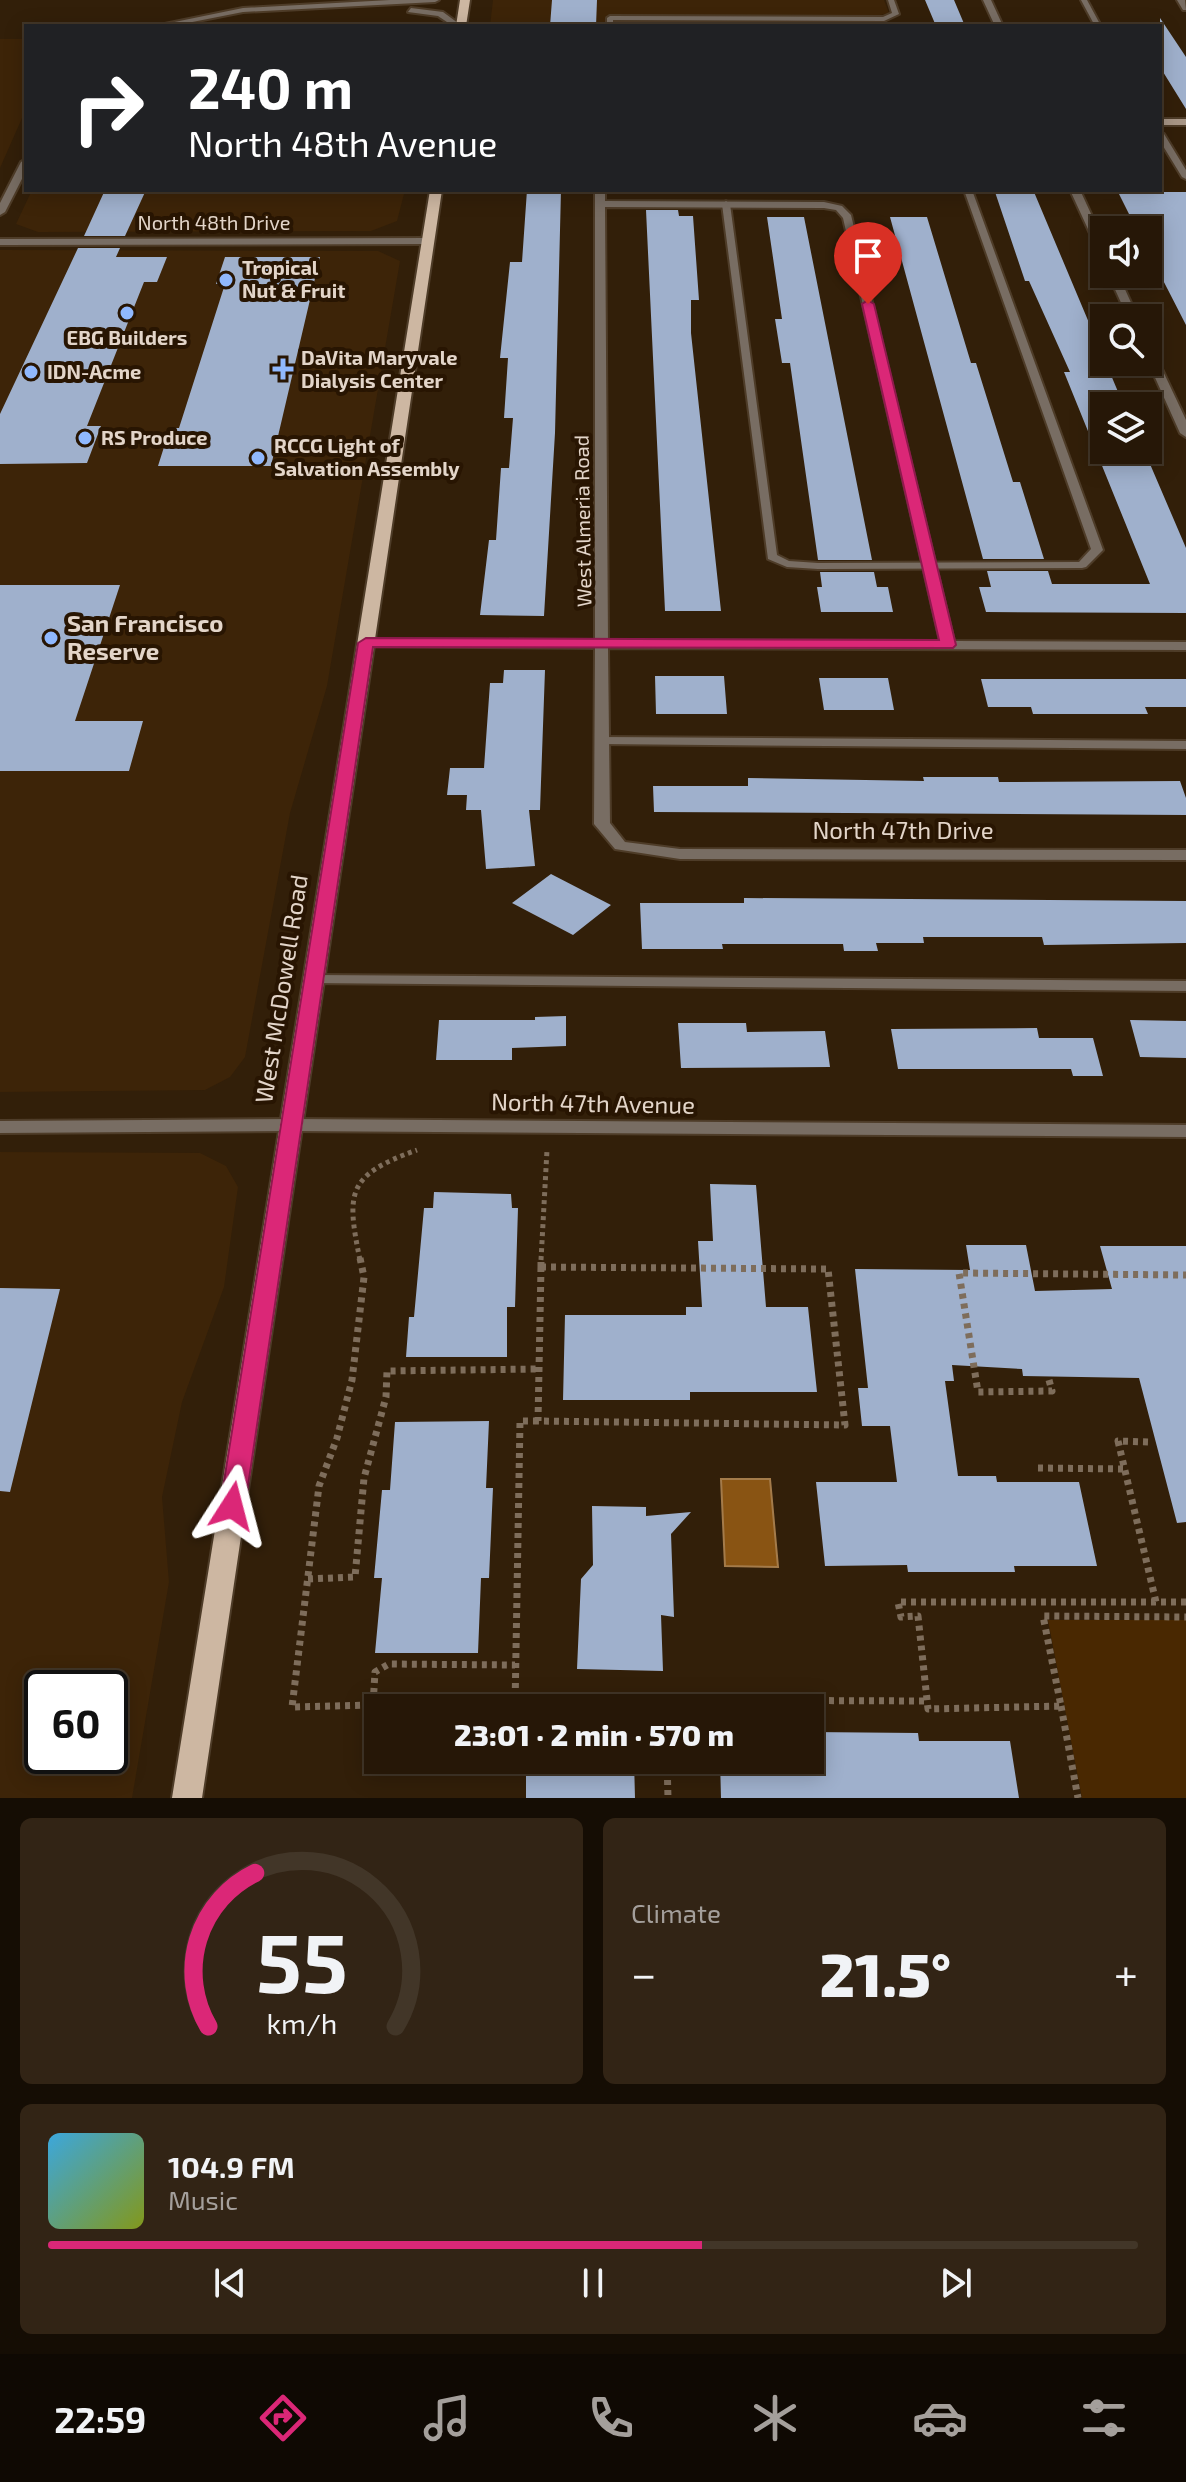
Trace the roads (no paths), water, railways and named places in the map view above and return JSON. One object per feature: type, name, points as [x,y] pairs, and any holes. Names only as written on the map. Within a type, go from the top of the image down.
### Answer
[{"type":"main road","points":[[460,24],[465,0]]},
{"type":"main road","name":"West McDowell Road","points":[[187,1798],[436,192]]},
{"type":"street","points":[[168,24],[226,11],[435,0]]},
{"type":"street","points":[[987,0],[998,24]]},
{"type":"street","points":[[1181,0],[1186,8]]},
{"type":"street","points":[[345,6],[428,12],[440,14],[457,24]]},
{"type":"street","points":[[1162,122],[1186,122]]},
{"type":"street","points":[[0,212],[24,166]]},
{"type":"street","points":[[1076,192],[1090,223]]},
{"type":"street","points":[[600,197],[839,208],[848,217],[948,645]]},
{"type":"street","name":"West Almeria Road","points":[[600,197],[604,643],[602,824],[620,846]]},
{"type":"street","name":"North 48th Drive","points":[[0,242],[428,241]]},
{"type":"street","points":[[1160,376],[1186,433]]},
{"type":"street","points":[[366,643],[1186,646]]},
{"type":"street","name":"North 47th Drive","points":[[620,846],[680,854],[1186,855]]},
{"type":"street","name":"North 47th Avenue","points":[[0,1127],[291,1125],[1186,1131]]},
{"type":"lane","points":[[610,24],[610,18],[884,19],[896,14],[891,0]]},
{"type":"lane","points":[[1084,0],[1097,24]]},
{"type":"lane","points":[[1162,137],[1186,177]]},
{"type":"lane","points":[[726,204],[772,557],[787,564],[818,566],[1082,565],[1097,550],[969,192]]},
{"type":"lane","points":[[603,741],[1186,745]]},
{"type":"lane","points":[[314,980],[1186,986]]},
{"type":"place","name":"Tropical Nut & Fruit","points":[[226,280]]},
{"type":"place","name":"EBG Builders","points":[[127,313]]},
{"type":"place","name":"DaVita Maryvale Dialysis Center","points":[[283,369]]},
{"type":"place","name":"IDN-Acme","points":[[31,372]]},
{"type":"place","name":"RS Produce","points":[[85,438]]},
{"type":"place","name":"RCCG Light of Salvation Assembly","points":[[258,458]]},
{"type":"place","name":"San Francisco Reserve","points":[[51,638]]}]
